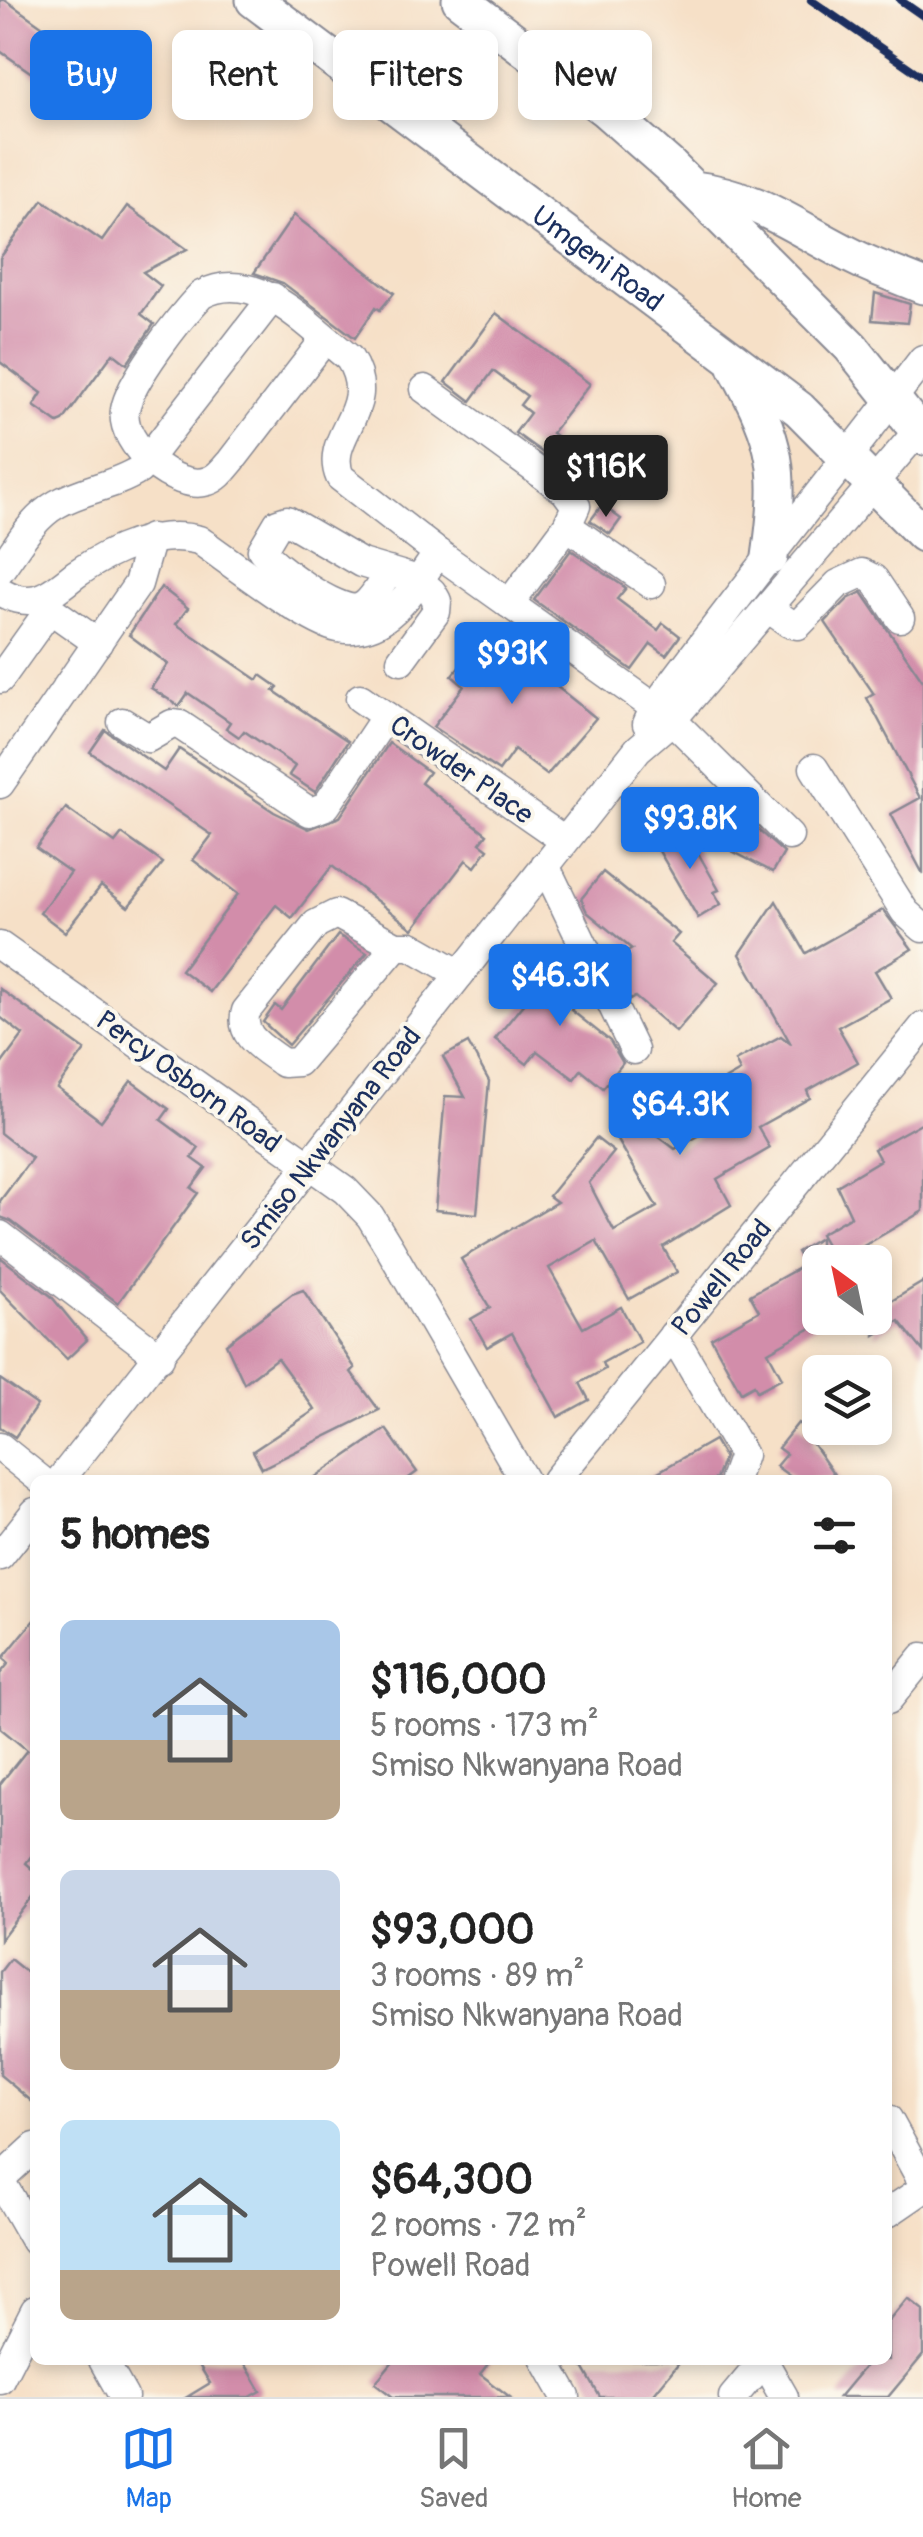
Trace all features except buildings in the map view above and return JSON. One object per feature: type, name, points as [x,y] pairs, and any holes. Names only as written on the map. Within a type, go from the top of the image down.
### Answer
[{"type":"main road","name":"Umgeni Road","points":[[254,0],[800,409],[923,534]]},
{"type":"main road","points":[[460,0],[606,110],[694,189],[851,347],[921,431]]},
{"type":"main road","points":[[694,189],[728,193],[756,203],[858,259],[923,286]]},
{"type":"main road","points":[[729,354],[764,421],[776,458],[778,496],[770,556]]},
{"type":"street","points":[[325,339],[232,461],[213,479],[182,479],[148,461],[124,424],[131,390],[200,295],[216,286],[237,285],[273,298],[325,339],[349,358],[360,384],[356,414],[336,454],[335,466],[340,477],[438,553],[663,714],[789,836]]},
{"type":"street","points":[[0,570],[45,512],[66,500],[127,478],[148,461],[273,298]]},
{"type":"street","name":"Smiso Nkwanyana Road","points":[[64,1475],[638,749],[770,556],[923,359]]},
{"type":"street","points":[[425,389],[573,498],[576,506],[567,526],[509,604]]},
{"type":"street","name":"Smiso Nkwanyana Road","points":[[663,714],[768,608],[921,431]]},
{"type":"street","points":[[567,526],[651,584]]},
{"type":"street","points":[[0,680],[45,604],[88,565],[152,538],[183,536],[199,540],[334,628],[366,628],[383,620],[438,553]]},
{"type":"street","points":[[0,784],[138,584],[152,538]]},
{"type":"street","points":[[389,572],[418,580],[437,601],[436,612],[401,660]]},
{"type":"street","points":[[768,608],[789,623],[798,624],[838,584],[862,573],[874,579],[900,618]]},
{"type":"street","points":[[0,591],[13,598],[45,604],[98,643]]},
{"type":"street","name":"Crowder Place","points":[[360,698],[564,840]]},
{"type":"street","points":[[122,722],[148,738],[172,724],[180,724],[310,812],[326,806],[386,716]]},
{"type":"street","points":[[814,768],[905,912],[923,928]]},
{"type":"street","points":[[545,865],[634,1050]]},
{"type":"street","points":[[396,946],[298,1062],[283,1063],[243,1027],[246,1011],[326,916],[344,916],[396,946],[411,946],[460,974]]},
{"type":"street","name":"Percy Osborn Road","points":[[0,946],[345,1190],[370,1216],[521,1475]]},
{"type":"street","name":"Powell Road","points":[[560,1475],[923,1027]]},
{"type":"street","points":[[0,1235],[160,1357]]},
{"type":"street","points":[[674,1335],[743,1454],[736,1475]]},
{"type":"street","points":[[0,1448],[35,1475]]},
{"type":"street","points":[[0,1556],[30,1518]]},
{"type":"street","points":[[892,1695],[923,1658]]},
{"type":"street","points":[[892,2128],[923,2186],[892,2210]]},
{"type":"street","points":[[30,2152],[0,2180],[30,2232]]},
{"type":"street","points":[[1,2372],[30,2319]]},
{"type":"street","points":[[106,2365],[124,2397]]},
{"type":"street","points":[[548,2365],[566,2397]]},
{"type":"street","points":[[732,2397],[759,2365]]},
{"type":"street","points":[[766,2365],[784,2397]]},
{"type":"railway","points":[[811,0],[923,77]]},
{"type":"railway","points":[[900,0],[923,16]]}]
